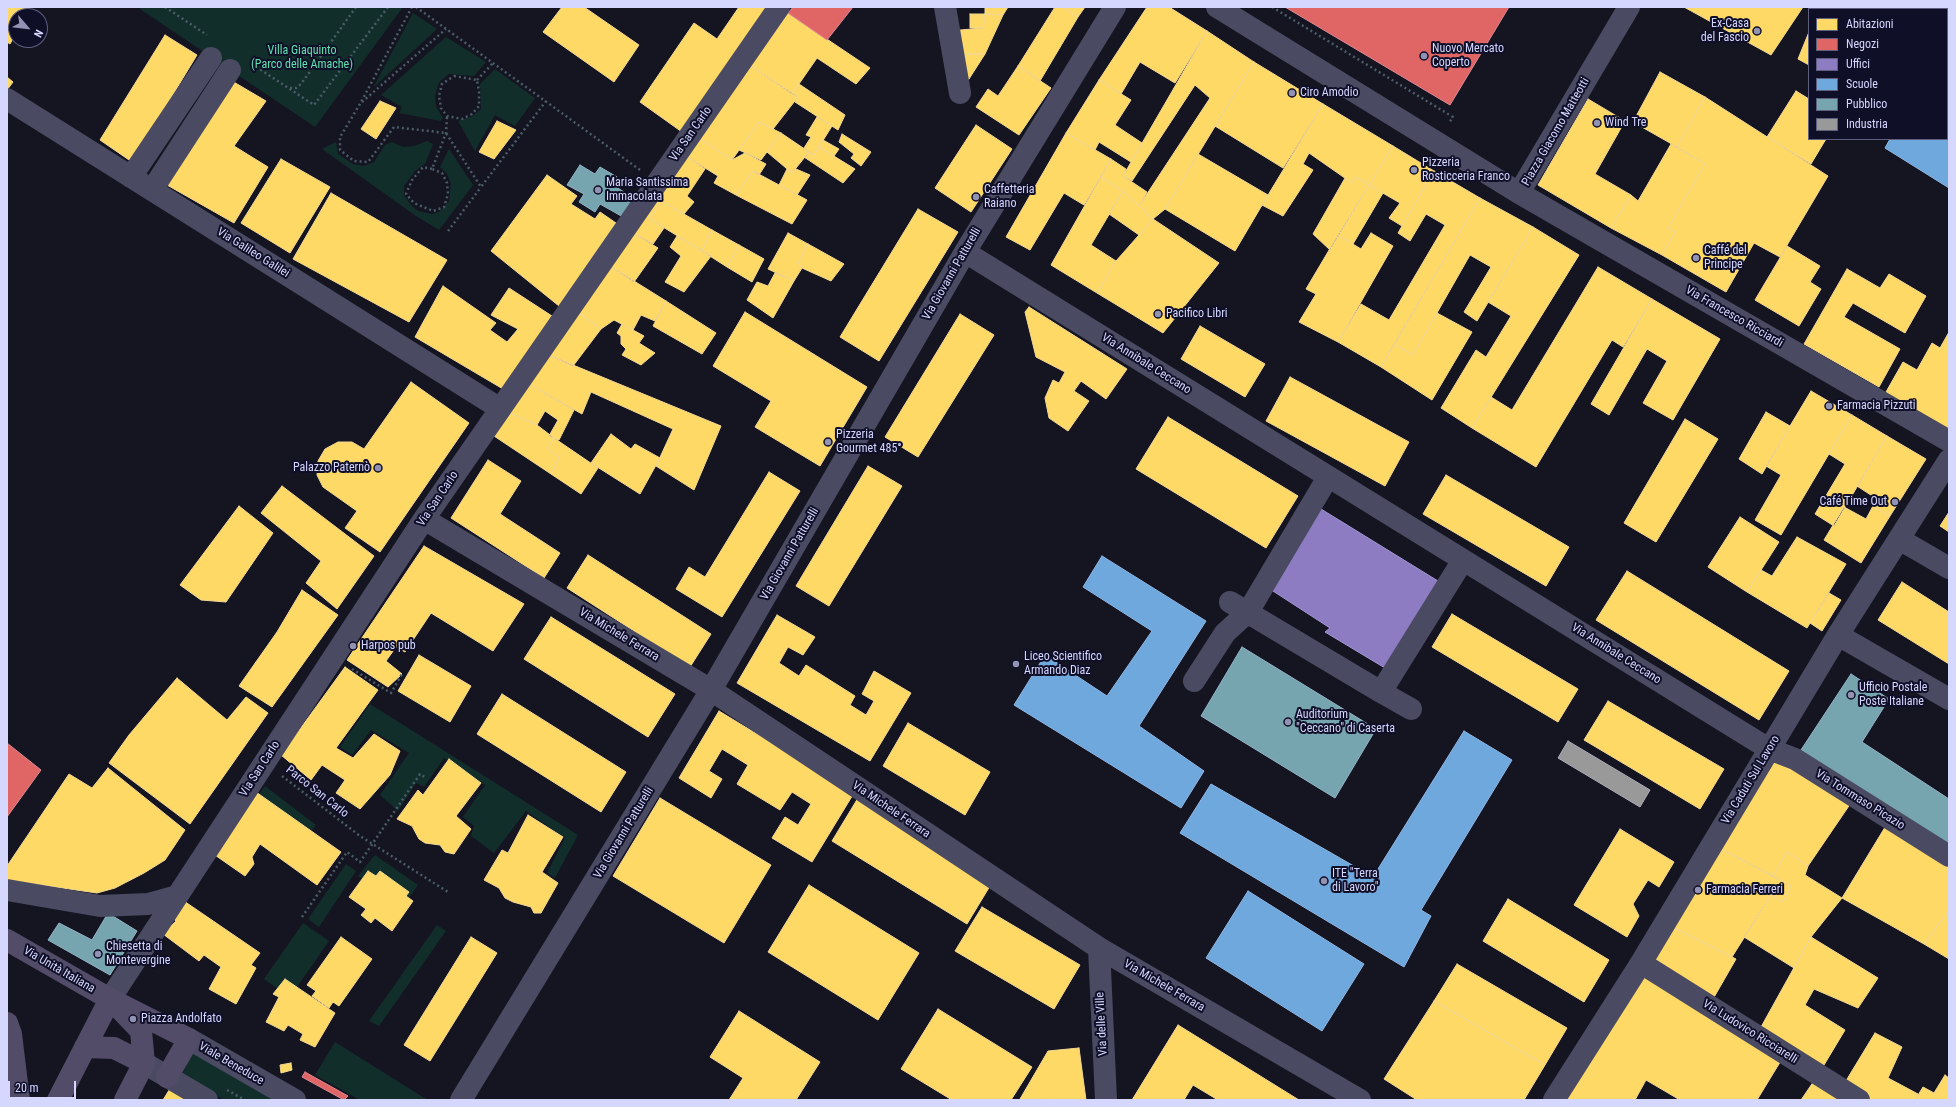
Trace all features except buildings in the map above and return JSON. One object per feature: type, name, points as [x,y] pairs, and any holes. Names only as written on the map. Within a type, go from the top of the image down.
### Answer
[{"type":"main road","name":"Via Unità Italiana","points":[[7,940],[110,999]]},
{"type":"main road","points":[[110,999],[189,1039],[167,1077]]},
{"type":"main road","points":[[58,1100],[110,999]]},
{"type":"main road","points":[[110,999],[141,1031],[144,1063],[125,1100]]},
{"type":"main road","points":[[7,1023],[11,1034],[19,1100]]},
{"type":"main road","points":[[86,1046],[114,1048],[144,1063]]},
{"type":"street","name":"Via San Carlo","points":[[110,999],[424,519],[499,408],[779,7]]},
{"type":"street","points":[[945,7],[960,93]]},
{"type":"street","name":"Via Giovanni Patturelli","points":[[461,1100],[711,690],[965,252],[1115,7]]},
{"type":"street","name":"Piazza Giacomo Matteotti","points":[[1217,7],[1520,193],[1629,7]]},
{"type":"street","points":[[131,177],[212,48]]},
{"type":"street","points":[[152,190],[230,70]]},
{"type":"street","name":"Via Galileo Galilei","points":[[7,99],[499,408]]},
{"type":"street","name":"Via Francesco Ricciardi","points":[[1520,193],[1949,441]]},
{"type":"street","name":"Via Annibale Ceccano","points":[[965,252],[1769,749]]},
{"type":"street","name":"Via Caduti Sul Lavoro","points":[[1554,1100],[1641,963],[1838,635],[1949,460]]},
{"type":"street","points":[[1194,681],[1225,634],[1239,607],[1328,477]]},
{"type":"street","name":"Via Michele Ferrara","points":[[424,519],[711,690],[1099,948],[1360,1100]]},
{"type":"street","points":[[1899,540],[1949,568]]},
{"type":"street","points":[[1381,692],[1462,560]]},
{"type":"street","points":[[1239,607],[1411,709]]},
{"type":"street","points":[[1838,635],[1949,699]]},
{"type":"street","name":"Via Tommaso Picazio","points":[[1769,749],[1795,759],[1949,856]]},
{"type":"street","points":[[7,890],[100,906],[148,904],[177,896]]},
{"type":"street","name":"Via delle Ville","points":[[1099,948],[1106,1100]]},
{"type":"street","name":"Via Ludovico Ricciarelli","points":[[1641,963],[1858,1100]]},
{"type":"street","name":"Viale Beneduce","points":[[189,1039],[295,1100]]},
{"type":"street","points":[[144,1063],[206,1100]]},
{"type":"path","points":[[165,7],[212,48]]},
{"type":"path","points":[[289,88],[296,88],[301,84],[356,7]]},
{"type":"path","points":[[251,64],[314,106],[388,7]]},
{"type":"path","points":[[412,7],[360,104],[340,137],[340,150],[354,161],[368,162],[394,127],[446,133]]},
{"type":"path","points":[[416,7],[656,182]]},
{"type":"path","points":[[1272,7],[1453,117],[1437,143]]},
{"type":"path","points":[[360,104],[446,29]]},
{"type":"path","points":[[477,80],[493,63]]},
{"type":"path","points":[[432,169],[446,133],[447,116],[441,108],[439,96],[442,84],[454,76],[477,80]]},
{"type":"path","points":[[447,116],[462,118],[472,114],[479,106],[477,80]]},
{"type":"path","points":[[448,231],[546,102]]},
{"type":"path","points":[[446,133],[481,187]]},
{"type":"path","points":[[423,168],[432,169],[442,173],[447,183],[448,194],[444,207],[433,211],[414,203],[406,194],[412,180],[423,168]]},
{"type":"path","points":[[333,657],[391,693],[402,674]]},
{"type":"path","name":"Parco San Carlo","points":[[264,762],[360,836],[448,892]]},
{"type":"path","points":[[302,917],[347,852],[360,862],[420,774],[426,778]]},
{"type":"green space","name":"Villa Giaquinto (Parco delle Amache)","points":[[142,7],[403,7],[315,127],[140,9]]},
{"type":"green space","points":[[413,13],[437,29],[373,88]]},
{"type":"green space","points":[[446,37],[486,62],[474,76],[449,74],[439,82],[435,96],[436,107],[443,118],[441,121],[399,113],[402,107],[381,95]]},
{"type":"green space","points":[[495,69],[535,98],[515,126],[495,115],[475,151],[458,121],[471,117],[481,109],[480,84]]},
{"type":"green space","points":[[427,141],[433,144],[425,164],[415,171],[404,186],[404,195],[410,204],[418,211],[432,214],[439,212],[449,201],[451,184],[447,174],[440,167],[449,149],[473,185],[439,230],[416,216],[322,149],[336,142],[338,154],[353,164],[364,166],[374,162],[385,145],[392,142],[403,147],[414,146]]},
{"type":"green space","points":[[370,704],[578,835],[555,878],[547,873],[565,838],[526,811],[494,853],[471,836],[474,826],[463,817],[485,785],[444,758],[424,787],[416,783],[398,811],[380,795],[409,753],[371,730],[352,755],[340,747]]},
{"type":"green space","points":[[265,786],[316,825],[300,844],[249,809]]},
{"type":"green space","points":[[375,855],[418,885],[402,908],[358,876]]},
{"type":"green space","points":[[346,864],[356,871],[319,927],[308,919]]},
{"type":"green space","points":[[303,923],[329,941],[290,997],[264,979]]},
{"type":"green space","points":[[437,925],[446,931],[379,1026],[369,1021]]},
{"type":"green space","points":[[335,1042],[426,1100],[360,1100],[315,1075]]},
{"type":"green space","points":[[192,1053],[275,1100],[224,1100],[182,1075]]},
{"type":"place","name":"Ex-Casa del Fascio","points":[[1757,31]]},
{"type":"place","name":"Nuovo Mercato Coperto","points":[[1424,56]]},
{"type":"place","name":"Ciro Amodio","points":[[1292,93]]},
{"type":"place","name":"Wind Tre","points":[[1597,123]]},
{"type":"place","name":"Pizzeria Rosticceria Franco","points":[[1414,170]]},
{"type":"place","name":"Maria Santissima Immacolata","points":[[598,190]]},
{"type":"place","name":"Caffetteria Raiano","points":[[976,197]]},
{"type":"place","name":"Caffé del Principe","points":[[1696,258]]},
{"type":"place","name":"Pacifico Libri","points":[[1158,314]]},
{"type":"place","name":"Farmacia Pizzuti","points":[[1829,406]]},
{"type":"place","name":"Pizzeria Gourmet 485°","points":[[828,442]]},
{"type":"place","name":"Palazzo Paternò","points":[[378,468]]},
{"type":"place","name":"Café Time Out","points":[[1895,502]]},
{"type":"place","name":"Harpos pub","points":[[353,646]]},
{"type":"place","name":"Liceo Scientifico Armando Diaz","points":[[1016,664]]},
{"type":"place","name":"Ufficio Postale Poste Italiane","points":[[1851,695]]},
{"type":"place","name":"Auditorium \"Ceccano\" di Caserta","points":[[1288,722]]},
{"type":"place","name":"ITE \"Terra di Lavoro\"","points":[[1324,881]]},
{"type":"place","name":"Farmacia Ferreri","points":[[1698,890]]},
{"type":"place","name":"Chiesetta di Montevergine","points":[[98,954]]},
{"type":"place","name":"Piazza Andolfato","points":[[133,1019]]}]
